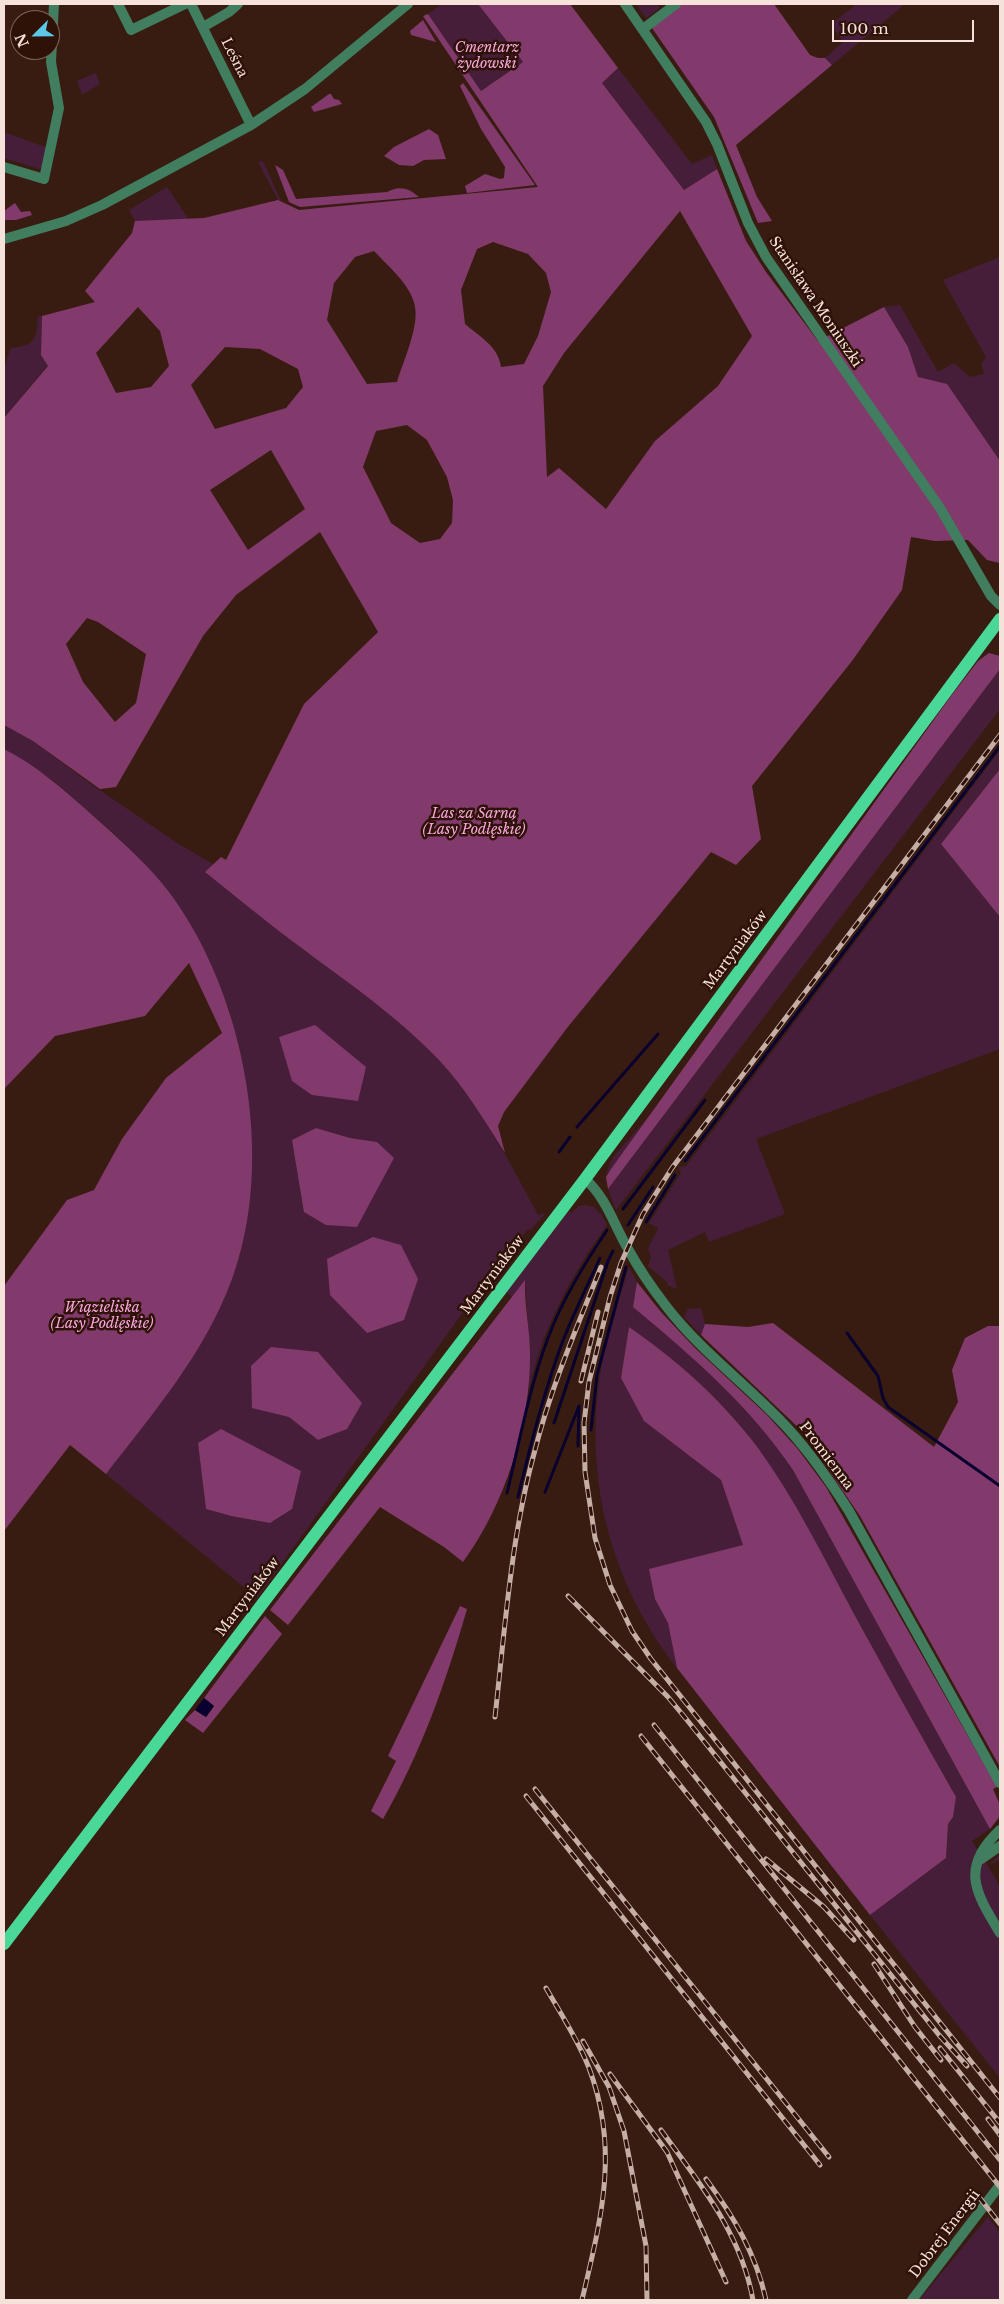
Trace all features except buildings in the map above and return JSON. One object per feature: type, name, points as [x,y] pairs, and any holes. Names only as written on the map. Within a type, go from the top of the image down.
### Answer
[{"type":"main road","name":"Martyniaków","points":[[4,1944],[585,1179],[1000,619]]},
{"type":"street","points":[[4,167],[44,179],[59,108],[51,69],[54,4]]},
{"type":"street","points":[[118,4],[131,30],[185,4]]},
{"type":"street","name":"Leśna","points":[[191,4],[251,124]]},
{"type":"street","points":[[203,27],[229,12],[238,4]]},
{"type":"street","points":[[4,239],[66,221],[102,205],[251,124],[305,89],[408,4]]},
{"type":"street","name":"Stanisława Moniuszki","points":[[625,4],[706,122],[717,144],[745,215],[766,257],[940,508],[991,596],[1000,605]]},
{"type":"street","points":[[643,29],[676,4]]},
{"type":"street","name":"Promienna","points":[[585,1179],[598,1191],[639,1269],[667,1307],[695,1340],[778,1418],[805,1447],[828,1477],[849,1511],[1000,1783]]},
{"type":"street","points":[[1000,1830],[987,1844],[975,1874],[979,1897],[1000,1933]]},
{"type":"street","points":[[980,1859],[1000,1846]]},
{"type":"street","name":"Dobrej Energii","points":[[912,2300],[1000,2185]]},
{"type":"green space","name":"Cmentarz żydowski","points":[[442,4],[478,4],[523,62],[481,91],[428,14]]},
{"type":"green space","name":"Las za Sarną (Lasy Podłęskie)","points":[[478,4],[570,4],[618,68],[602,83],[684,190],[717,169],[746,241],[766,272],[818,341],[884,307],[908,347],[918,377],[947,384],[1000,461],[1000,563],[987,560],[968,540],[935,541],[911,537],[902,590],[852,661],[752,786],[761,839],[736,865],[711,852],[567,1028],[504,1112],[498,1126],[505,1153],[457,1082],[439,1060],[405,1027],[281,933],[205,872],[221,857],[226,860],[304,704],[378,632],[320,532],[236,595],[203,636],[116,787],[100,789],[33,741],[4,725],[4,418],[48,366],[41,355],[42,316],[95,302],[85,291],[132,233],[135,221],[204,218],[278,200],[299,210],[538,187],[423,16],[428,14],[481,91],[523,62]],"holes":[[[680,211],[752,336],[718,386],[655,441],[606,509],[559,468],[547,477],[543,386],[564,353]],[[493,242],[528,254],[546,273],[551,292],[538,336],[524,364],[501,367],[492,348],[465,324],[461,290],[477,249]],[[374,251],[404,284],[413,299],[416,315],[410,344],[397,382],[367,384],[327,320],[334,283],[355,257]],[[138,307],[160,331],[169,366],[151,387],[116,393],[96,353]],[[225,347],[260,349],[298,369],[303,387],[286,408],[215,429],[191,385]],[[407,425],[427,440],[447,477],[453,500],[452,523],[440,539],[420,543],[391,523],[363,467],[376,431]],[[271,450],[305,509],[248,550],[210,490]],[[87,618],[98,622],[146,654],[136,703],[115,722],[83,682],[66,644]]]},
{"type":"green space","points":[[636,4],[657,4],[660,8],[646,18]]},
{"type":"green space","points":[[681,4],[774,4],[810,55],[825,58],[832,65],[736,145],[757,197],[772,221],[758,223],[714,117],[652,28],[653,24]]},
{"type":"green space","points":[[857,4],[905,4],[832,65],[825,58],[843,42],[831,24]]},
{"type":"green space","points":[[423,20],[436,42],[411,35],[410,31]]},
{"type":"green space","points":[[618,68],[692,164],[712,155],[717,169],[684,190],[602,83]]},
{"type":"green space","points":[[96,73],[100,84],[82,95],[77,81]]},
{"type":"green space","points":[[463,83],[535,185],[467,193],[465,186],[485,174],[500,179],[504,178],[505,167],[481,129],[460,86]]},
{"type":"green space","points":[[329,94],[342,104],[314,112],[311,107]]},
{"type":"green space","points":[[429,129],[438,135],[446,159],[424,160],[413,166],[399,165],[384,156],[394,147]]},
{"type":"green space","points":[[4,132],[48,148],[43,170],[4,158]]},
{"type":"green space","points":[[263,161],[281,201],[278,200],[258,162]]},
{"type":"green space","points":[[275,165],[283,170],[296,199],[387,192],[400,188],[411,191],[419,197],[300,207],[289,202]]},
{"type":"green space","points":[[167,187],[189,220],[135,221],[129,210]]},
{"type":"green space","points":[[15,203],[21,212],[30,211],[32,215],[16,220],[4,220],[4,211]]},
{"type":"green space","points":[[1000,257],[1000,461],[985,441],[918,377],[908,347],[884,307],[900,305],[938,372],[954,363],[970,377],[985,374],[981,365],[986,357],[943,280]]},
{"type":"green space","points":[[38,316],[42,316],[41,355],[48,365],[4,418],[4,369],[10,349],[26,345],[33,340],[36,333]]},
{"type":"green space","points":[[989,653],[1000,656],[1000,669],[608,1189],[606,1177],[611,1169],[951,696],[978,661]]},
{"type":"green space","points":[[1000,669],[1000,709],[616,1210],[608,1189]]},
{"type":"green space","points":[[4,725],[33,741],[88,782],[177,843],[213,864],[206,873],[292,941],[393,1016],[426,1046],[456,1080],[494,1136],[538,1215],[546,1213],[530,1230],[528,1229],[514,1248],[516,1243],[505,1254],[257,1598],[106,1474],[184,1370],[224,1299],[239,1256],[244,1235],[250,1181],[250,1118],[229,1009],[209,960],[187,919],[171,895],[120,839],[55,782],[4,749]],"holes":[[[316,1128],[350,1138],[377,1142],[292,1140]],[[289,1417],[347,1429],[318,1440]],[[198,1443],[292,1509],[270,1523],[230,1516],[206,1509]]]},
{"type":"green space","name":"Wiązieliska (Lasy Podłęskie)","points":[[4,749],[38,770],[80,804],[154,874],[172,896],[197,937],[218,982],[235,1030],[246,1081],[252,1132],[251,1183],[245,1233],[232,1279],[221,1306],[193,1357],[106,1474],[70,1445],[4,1531],[4,1286],[67,1200],[94,1190],[122,1139],[166,1078],[222,1033],[189,963],[145,1016],[55,1036],[4,1089]]},
{"type":"green space","points":[[1000,750],[1000,769],[941,844],[1000,917],[1000,1049],[756,1139],[785,1214],[709,1242],[705,1232],[668,1250],[677,1289],[667,1285],[668,1283],[648,1266],[651,1257],[648,1249],[658,1228],[649,1223],[681,1173],[679,1168],[686,1166]]},
{"type":"green space","points":[[1000,769],[1000,917],[941,844]]},
{"type":"green space","points":[[315,1025],[366,1067],[358,1101],[312,1095],[292,1081],[279,1037]]},
{"type":"green space","points":[[650,1115],[611,1169],[606,1177],[614,1156]]},
{"type":"green space","points":[[316,1128],[350,1138],[377,1142],[394,1158],[357,1227],[326,1225],[304,1212],[292,1140]]},
{"type":"green space","points":[[579,1206],[594,1207],[601,1213],[607,1225],[581,1263],[559,1303],[542,1346],[529,1390],[530,1354],[525,1281],[512,1297],[506,1292],[569,1211],[571,1213]]},
{"type":"green space","points":[[373,1237],[401,1245],[418,1279],[404,1320],[367,1333],[330,1295],[327,1259]]},
{"type":"green space","points":[[629,1267],[637,1282],[633,1307],[698,1363],[739,1403],[758,1424],[793,1470],[990,1829],[972,1841],[1000,1887],[1000,2078],[870,1915],[946,1858],[948,1824],[953,1817],[956,1797],[803,1519],[773,1470],[738,1424],[709,1392],[653,1344],[629,1327],[621,1378],[644,1421],[721,1480],[743,1545],[654,1587],[655,1599],[668,1623],[677,1668],[652,1631],[631,1593],[615,1553],[604,1512],[597,1470],[596,1427],[599,1384],[607,1340]]},
{"type":"green space","points":[[525,1280],[530,1353],[526,1407],[520,1435],[503,1489],[478,1540],[463,1562],[444,1547],[380,1507],[288,1625],[270,1610]]},
{"type":"green space","points":[[637,1282],[661,1312],[695,1348],[767,1415],[797,1448],[826,1487],[997,1787],[993,1789],[1000,1805],[1000,1816],[990,1829],[793,1470],[758,1424],[739,1403],[698,1363],[633,1307]]},
{"type":"green space","points":[[701,1308],[705,1324],[701,1335],[684,1317],[688,1309]]},
{"type":"green space","points":[[773,1323],[934,1447],[958,1402],[952,1370],[965,1338],[988,1326],[1000,1326],[1000,1767],[860,1516],[801,1430],[701,1335],[705,1324],[748,1327]]},
{"type":"green space","points":[[629,1327],[665,1353],[698,1382],[730,1414],[758,1448],[808,1528],[956,1797],[953,1817],[948,1824],[946,1858],[870,1915],[677,1668],[668,1623],[655,1599],[649,1569],[743,1545],[721,1480],[644,1421],[621,1378]]},
{"type":"green space","points":[[271,1347],[318,1352],[362,1403],[347,1429],[318,1440],[289,1417],[252,1408],[251,1366]]},
{"type":"green space","points":[[221,1429],[301,1471],[292,1509],[270,1523],[206,1509],[198,1443]]},
{"type":"green space","points":[[460,1606],[467,1609],[441,1690],[421,1743],[383,1819],[371,1811],[396,1761],[388,1756]]},
{"type":"green space","points":[[265,1616],[282,1634],[203,1733],[185,1720],[195,1710],[206,1717],[214,1706],[204,1698]]},
{"type":"green space","points":[[1000,1854],[1000,1859],[988,1866]]},
{"type":"green space","points":[[988,2217],[1000,2233],[1000,2300],[919,2300]]},
{"type":"shaded area","points":[[204,1698],[214,1706],[206,1717],[195,1710]]},
{"type":"waterway","points":[[685,1161],[1000,746]]},
{"type":"waterway","points":[[577,1127],[658,1034]]},
{"type":"waterway","points":[[623,1209],[705,1100]]},
{"type":"waterway","points":[[559,1152],[570,1137]]},
{"type":"waterway","points":[[646,1222],[675,1175]]},
{"type":"waterway","points":[[628,1225],[653,1187]]},
{"type":"waterway","points":[[507,1493],[527,1407],[546,1343],[559,1311],[585,1264],[607,1230]]},
{"type":"waterway","points":[[554,1423],[613,1251]]},
{"type":"waterway","points":[[518,1497],[537,1421],[554,1364],[600,1258]]},
{"type":"waterway","points":[[591,1430],[597,1375],[626,1267]]},
{"type":"waterway","points":[[847,1333],[878,1376],[883,1398],[888,1407],[1000,1486]]},
{"type":"waterway","points":[[545,1492],[579,1406],[578,1446]]},
{"type":"railway","points":[[1000,735],[672,1168],[643,1214],[621,1263],[610,1297],[589,1382],[584,1423],[585,1472],[595,1538],[610,1585],[632,1631],[651,1659],[1000,2098]]},
{"type":"railway","points":[[495,1717],[514,1549],[527,1483],[541,1427],[557,1380],[601,1267]]},
{"type":"railway","points":[[581,1381],[598,1312]]},
{"type":"railway","points":[[568,1596],[668,1697],[939,2035],[967,2066]]},
{"type":"railway","points":[[654,1725],[1000,2160]]},
{"type":"railway","points":[[641,1736],[1000,2187]]},
{"type":"railway","points":[[535,1789],[829,2157]]},
{"type":"railway","points":[[526,1796],[820,2165]]},
{"type":"railway","points":[[766,1859],[824,1907],[854,1940]]},
{"type":"railway","points":[[874,1964],[915,2027],[941,2060]]},
{"type":"railway","points":[[546,1988],[585,2058],[598,2098],[604,2127],[605,2156],[601,2213],[582,2300]]},
{"type":"railway","points":[[583,2041],[609,2087],[624,2131],[646,2246],[647,2300]]},
{"type":"railway","points":[[940,2048],[1000,2123]]},
{"type":"railway","points":[[610,2074],[667,2152],[726,2282]]},
{"type":"railway","points":[[988,2119],[1000,2135]]},
{"type":"railway","points":[[661,2130],[704,2190],[729,2231],[739,2253],[753,2300]]},
{"type":"railway","points":[[706,2179],[726,2207],[743,2236],[762,2283],[766,2300]]},
{"type":"railway","points":[[979,2197],[1000,2224]]}]
